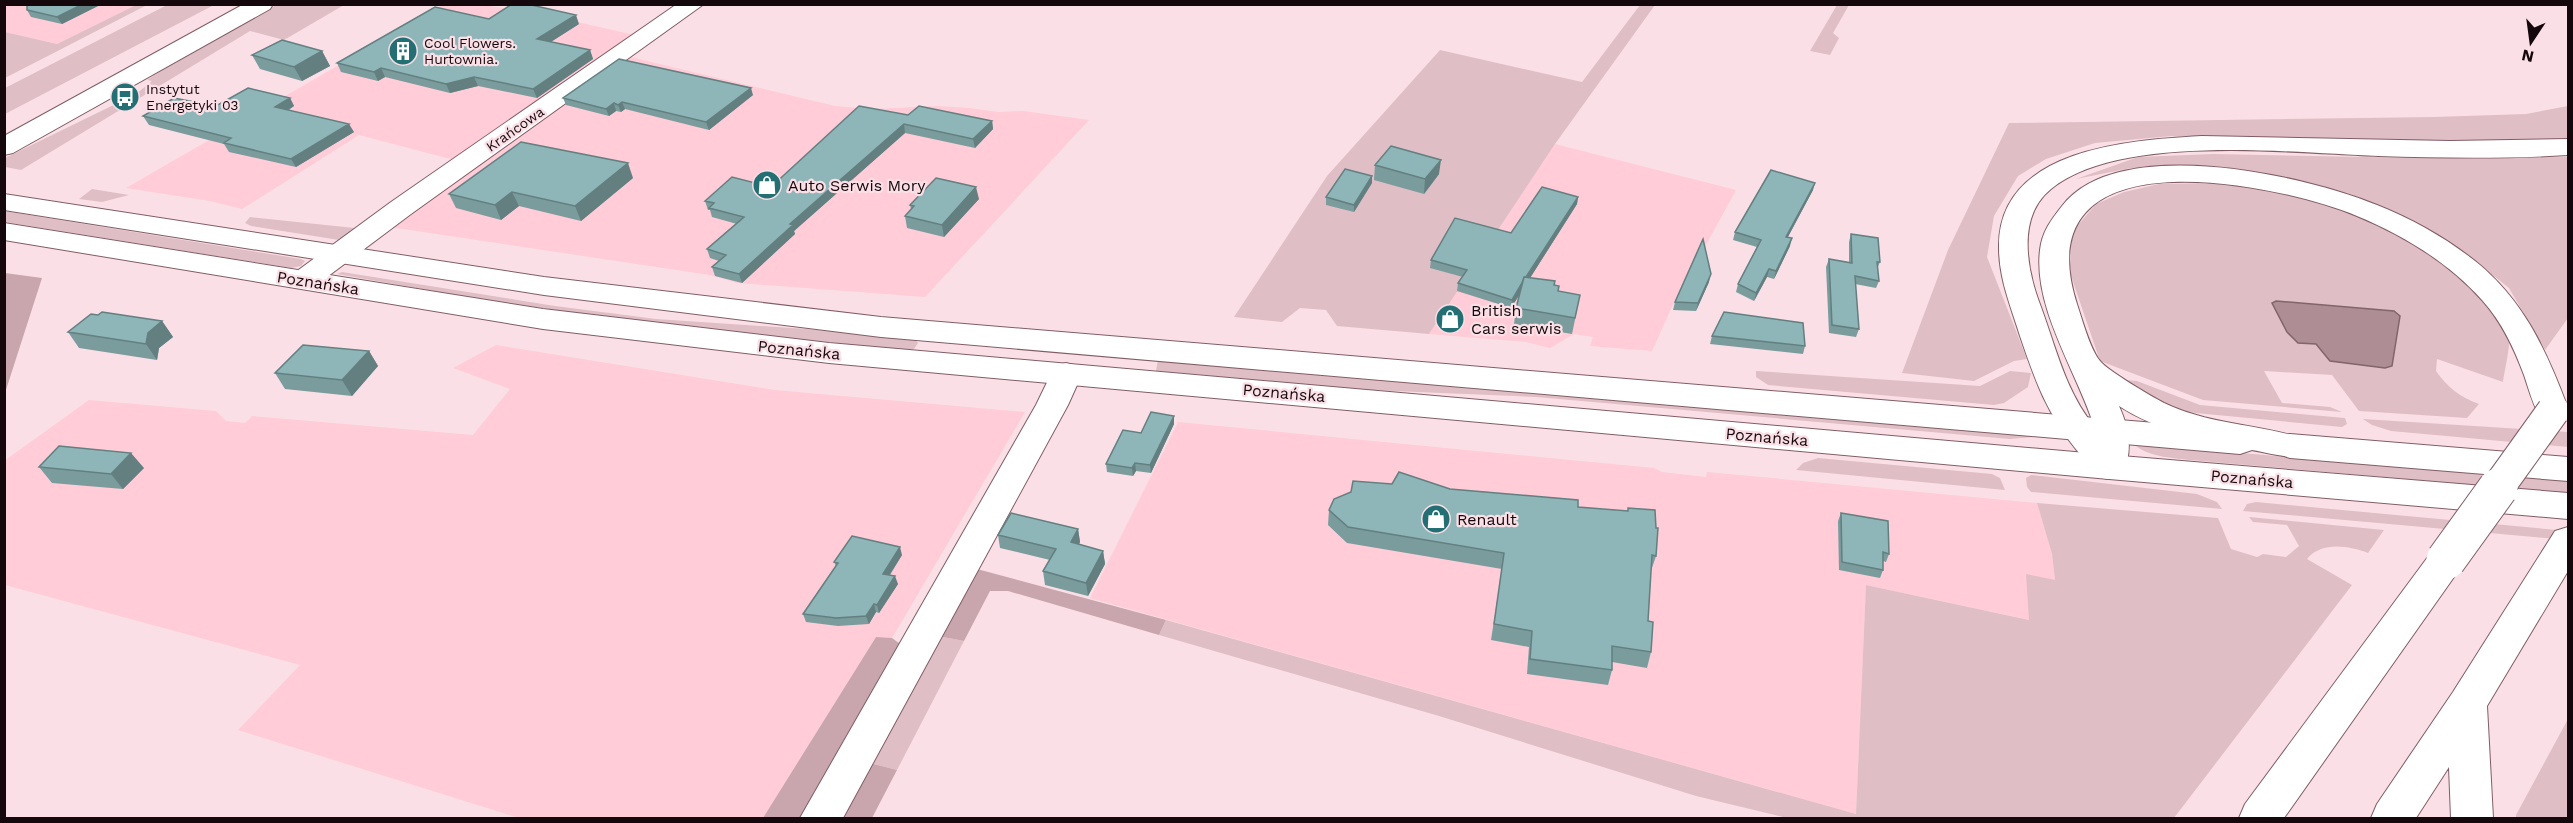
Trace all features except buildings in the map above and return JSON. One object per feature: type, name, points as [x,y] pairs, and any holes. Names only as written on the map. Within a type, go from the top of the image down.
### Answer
[{"type":"main road","points":[[4,126],[232,4]]},
{"type":"main road","points":[[4,147],[262,4]]},
{"type":"main road","name":"Krańcowa","points":[[303,280],[337,253],[693,4]]},
{"type":"main road","points":[[2109,467],[2058,398],[2014,272],[2012,246],[2014,226],[2022,208],[2041,183],[2063,168],[2094,157],[2159,146],[2446,150],[2568,147]]},
{"type":"main road","points":[[2109,467],[2112,431],[2065,312],[2056,276],[2055,245],[2060,228],[2068,214],[2093,192],[2123,180],[2163,173],[2206,173],[2269,181],[2366,210],[2419,236],[2477,278],[2500,300],[2516,322],[2561,400],[2260,819]]},
{"type":"main road","name":"Poznańska","points":[[4,202],[544,286],[881,327],[2568,469]]},
{"type":"main road","name":"Poznańska","points":[[4,231],[303,280],[671,336],[1066,374],[2568,506]]},
{"type":"main road","points":[[2089,369],[2137,402],[2157,412],[2198,425],[2290,446]]},
{"type":"main road","points":[[820,819],[1052,405],[1066,374]]},
{"type":"main road","points":[[2392,819],[2467,704],[2559,555]]},
{"type":"main road","points":[[2467,704],[2472,819]]},
{"type":"shaded area","points":[[5,5],[136,5],[57,44],[5,32]]},
{"type":"shaded area","points":[[136,5],[147,5],[5,78],[5,32],[57,44]]},
{"type":"shaded area","points":[[167,5],[214,5],[5,114],[5,88]]},
{"type":"shaded area","points":[[276,5],[344,5],[284,40],[250,31],[21,170],[5,167],[5,158],[136,94],[152,81],[147,80],[200,45]]},
{"type":"shaded area","points":[[443,5],[484,5],[542,14],[639,36],[614,53],[835,106],[872,109],[937,106],[999,112],[1024,111],[1089,120],[925,297],[737,283],[710,275],[363,223],[454,160],[359,135],[242,209],[210,201],[126,188]]},
{"type":"shaded area","points":[[1640,5],[1655,5],[1555,144],[1429,334],[1337,326],[1326,310],[1300,308],[1282,322],[1234,317],[1327,176],[1440,50],[1582,82]]},
{"type":"shaded area","points":[[1837,5],[1849,5],[1833,33],[1839,38],[1830,55],[1810,51]]},
{"type":"shaded area","points":[[2568,106],[2568,138],[2556,140],[2427,142],[2172,136],[2095,143],[2046,159],[2018,176],[1994,216],[1987,257],[2027,359],[2014,361],[1974,381],[1902,373],[1948,250],[2009,123],[2434,117],[2526,114]]},
{"type":"shaded area","points":[[1555,144],[1736,190],[1671,309],[1652,351],[1590,346],[1593,337],[1574,334],[1550,348],[1526,342],[1429,334]]},
{"type":"shaded area","points":[[2213,154],[2418,158],[2568,157],[2568,318],[2545,350],[2509,288],[2459,248],[2417,223],[2348,193],[2284,177],[2222,167],[2131,168],[2076,179],[2138,157]]},
{"type":"shaded area","points":[[2215,183],[2278,189],[2334,205],[2362,216],[2417,244],[2464,280],[2503,324],[2508,333],[2509,343],[2503,382],[2437,359],[2436,371],[2445,382],[2460,395],[2479,404],[2467,418],[2359,411],[2332,375],[2264,371],[2282,403],[2330,407],[2342,412],[2203,400],[2100,361],[2070,273],[2072,232],[2096,204],[2124,192],[2159,184]],"holes":[[[2277,301],[2394,311],[2400,316],[2323,351]]]},
{"type":"shaded area","points":[[92,189],[129,195],[102,202],[79,199]]},
{"type":"shaded area","points":[[4,211],[305,261],[301,266],[291,268],[5,222]]},
{"type":"shaded area","points":[[250,217],[364,229],[354,237],[339,240],[251,226],[245,223]]},
{"type":"shaded area","points":[[342,272],[555,306],[656,319],[807,329],[915,339],[918,343],[914,349],[907,350],[666,326],[473,298],[337,274]]},
{"type":"shaded area","points":[[4,273],[42,278],[5,393]]},
{"type":"shaded area","points":[[2276,301],[2394,311],[2400,316],[2392,366],[2385,368],[2330,361],[2316,344],[2298,343],[2287,332],[2272,303]]},
{"type":"shaded area","points":[[496,345],[775,390],[1025,412],[892,638],[876,637],[763,818],[519,818],[238,730],[300,665],[5,585],[4,461],[89,400],[216,411],[226,421],[245,423],[252,416],[473,435],[510,389],[453,368]]},
{"type":"shaded area","points":[[1158,359],[2031,434],[2033,437],[2010,439],[1536,397],[1369,390],[1156,371]]},
{"type":"shaded area","points":[[1756,371],[1980,386],[2010,371],[2031,373],[2028,387],[2004,403],[1994,405],[1768,385],[1756,377]]},
{"type":"shaded area","points":[[2114,379],[2137,381],[2200,405],[2345,418],[2347,424],[2342,427],[2185,412],[2187,416]]},
{"type":"shaded area","points":[[2363,419],[2568,432],[2568,447],[2391,431],[2372,425]]},
{"type":"shaded area","points":[[1178,422],[1654,468],[1662,472],[1706,477],[1707,472],[2037,503],[2052,554],[2055,580],[2030,620],[1866,585],[1856,814],[1090,598]]},
{"type":"shaded area","points":[[2137,444],[2568,481],[2568,493],[2176,459],[2148,453],[2136,446]]},
{"type":"shaded area","points":[[1818,458],[1992,474],[2000,478],[2005,490],[1796,470],[1803,463]]},
{"type":"shaded area","points":[[2031,475],[2197,494],[2217,502],[2222,509],[2031,492],[2027,487],[2026,478]]},
{"type":"shaded area","points":[[2256,502],[2568,531],[2568,540],[2243,511],[2247,504]]},
{"type":"shaded area","points":[[2037,503],[2218,518],[2231,549],[2257,557],[2263,554],[2286,557],[2299,546],[2287,525],[2253,522],[2249,517],[2384,530],[2368,553],[2353,548],[2328,547],[2313,553],[2307,559],[2352,585],[2174,818],[1787,818],[1696,796],[1439,716],[1159,635],[1166,620],[1856,814],[1866,585],[2029,620],[2026,574],[2055,580],[2052,554]]},
{"type":"shaded area","points":[[977,569],[1166,620],[1159,635],[1008,591],[990,591],[964,641],[938,636]]},
{"type":"shaded area","points":[[938,636],[964,641],[897,770],[866,762]]},
{"type":"shaded area","points":[[876,637],[892,638],[903,646],[805,818],[763,818]]},
{"type":"shaded area","points":[[2568,719],[2568,818],[2516,818],[2516,815]]},
{"type":"shaded area","points":[[866,762],[897,770],[872,818],[835,818]]},
{"type":"place","name":"Cool Flowers. Hurtownia.","points":[[403,51]]},
{"type":"place","name":"Instytut Energetyki 03","points":[[125,97]]},
{"type":"place","name":"Auto Serwis Mory","points":[[767,185]]},
{"type":"place","name":"British Cars serwis","points":[[1450,319]]},
{"type":"place","name":"Renault","points":[[1436,519]]}]
